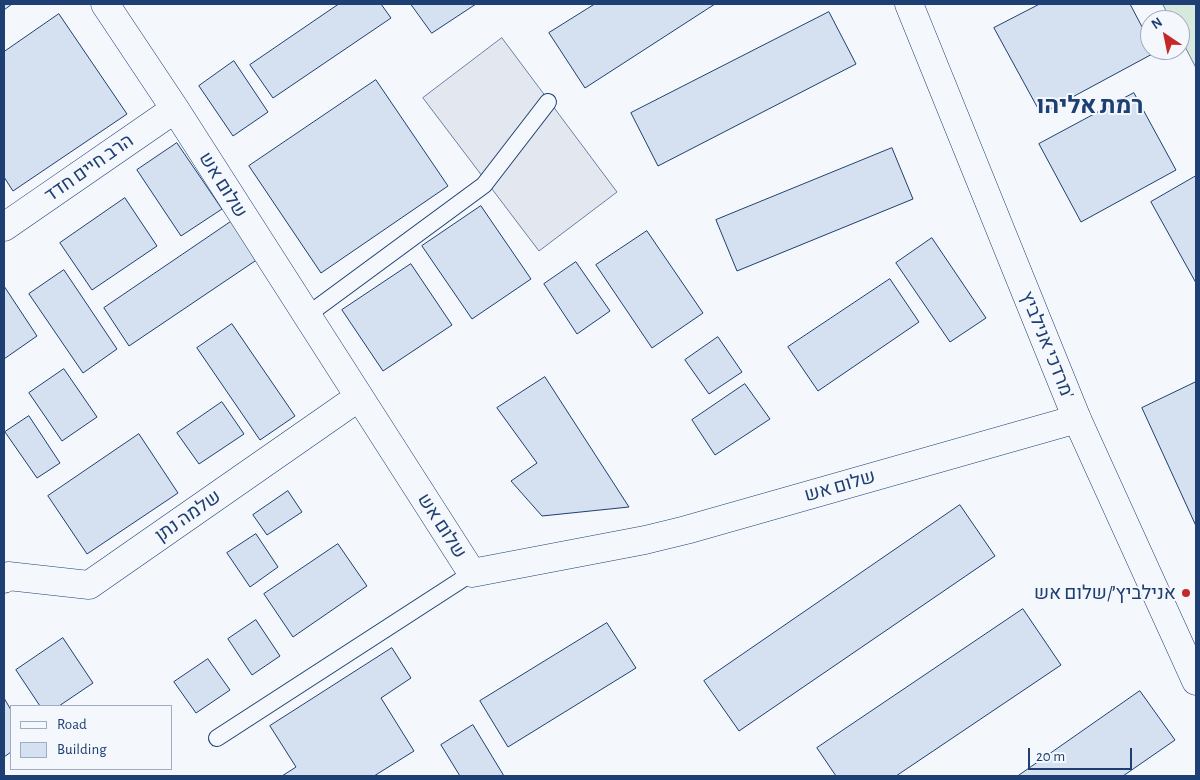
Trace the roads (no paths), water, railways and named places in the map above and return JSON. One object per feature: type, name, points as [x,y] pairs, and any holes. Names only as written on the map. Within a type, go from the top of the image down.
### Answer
[{"type":"street","name":"שלום אש","points":[[105,4],[175,109],[472,573],[678,532],[1077,419]]},
{"type":"street","name":"מרדכי אנילביץ'","points":[[909,4],[1077,419],[1196,681]]},
{"type":"street","name":"הרב חיים חדד","points":[[4,227],[175,109]]},
{"type":"street","name":"שלמה נתן","points":[[4,579],[8,576],[88,585],[359,397]]},
{"type":"lane","points":[[306,316],[484,185],[548,102]]},
{"type":"lane","points":[[218,738],[472,573]]},
{"type":"place","name":"אנילביץ׳/שלום אש","points":[[1186,593]]},
{"type":"district","name":"רמת אליהו","points":[[1090,106]]}]
